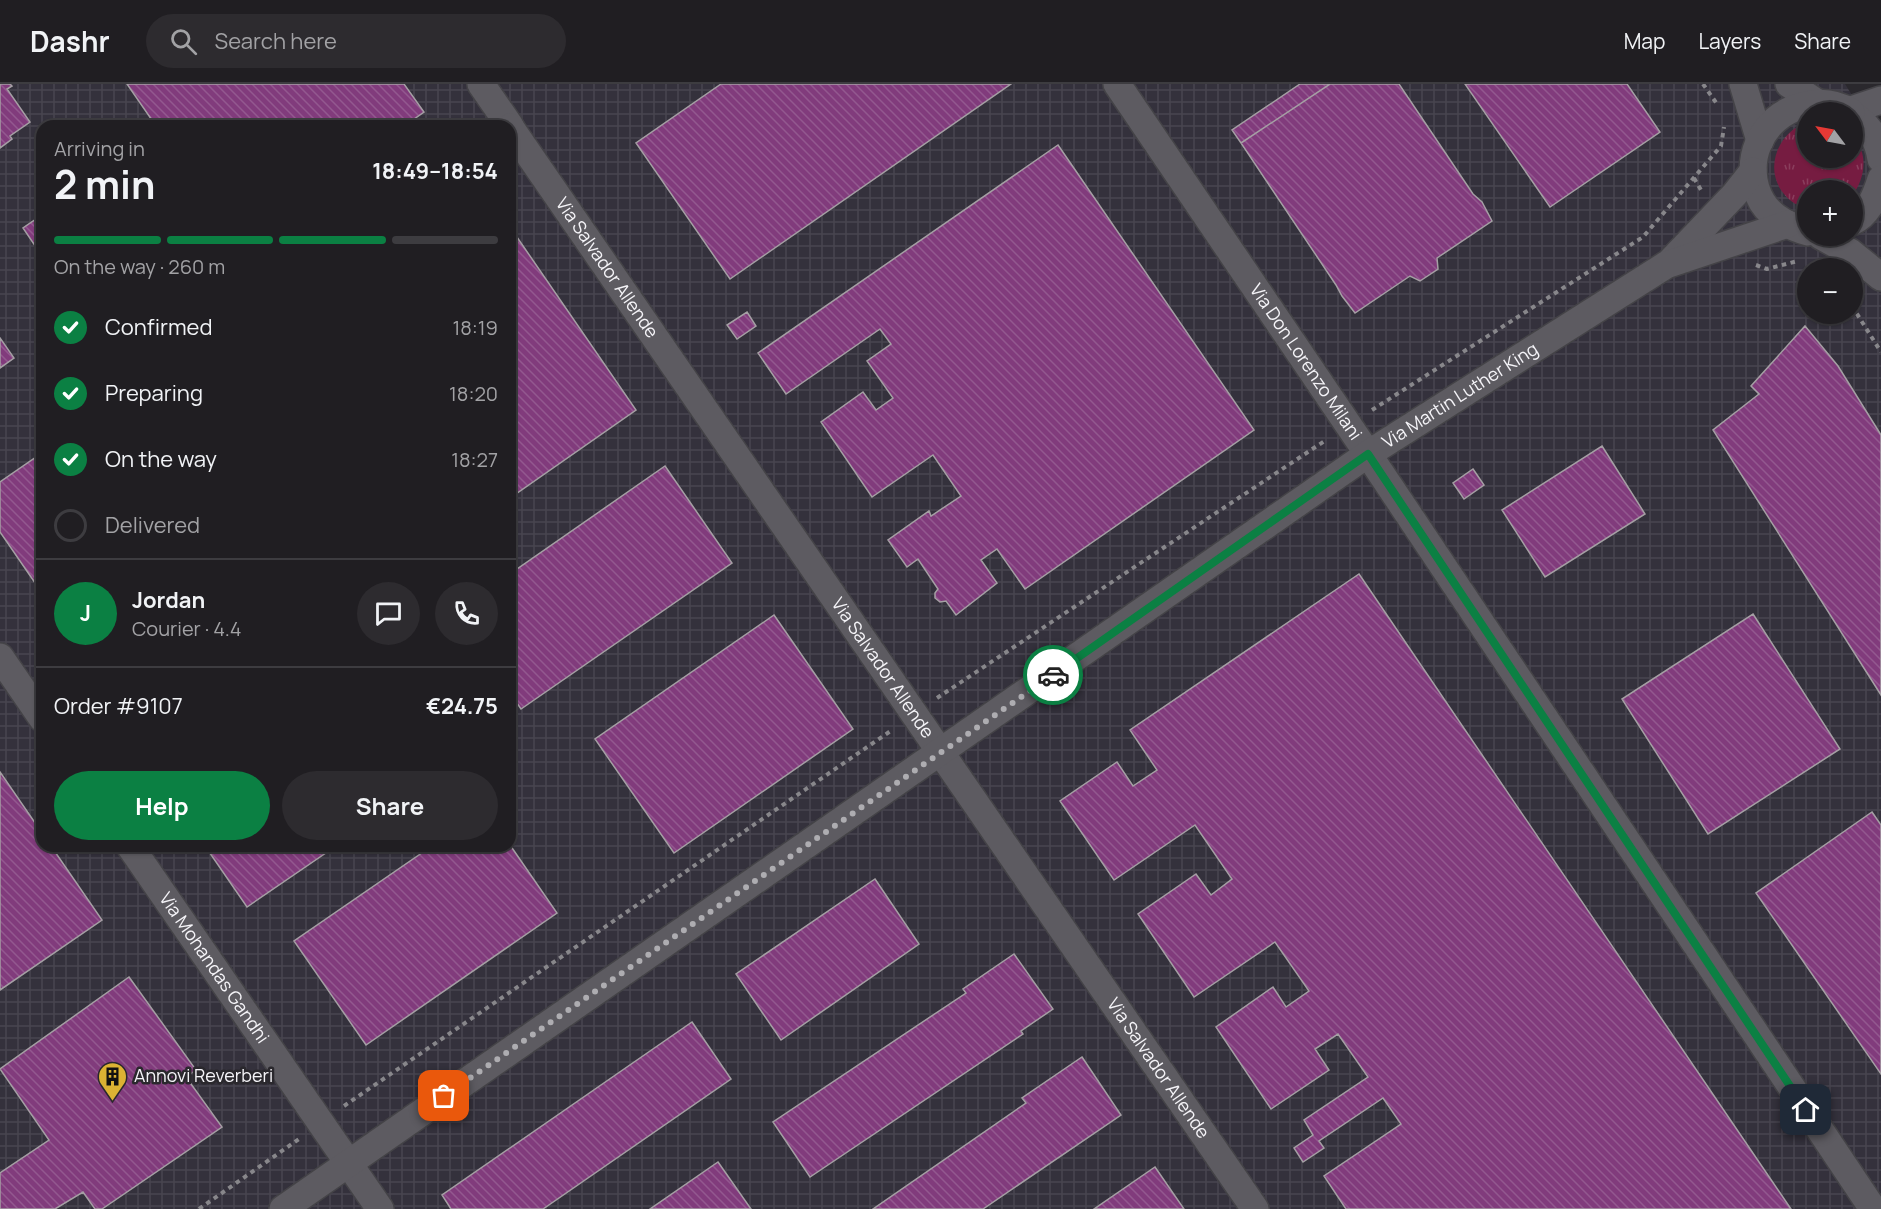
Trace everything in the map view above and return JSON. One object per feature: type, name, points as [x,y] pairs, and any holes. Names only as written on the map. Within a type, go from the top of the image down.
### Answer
[{"type":"street","name":"Via Salvador Allende","points":[[481,84],[506,120]]},
{"type":"street","name":"Via Don Lorenzo Milani","points":[[1117,84],[1368,454],[1873,1209]]},
{"type":"street","points":[[1743,84],[1760,141]]},
{"type":"street","points":[[1789,84],[1816,102]]},
{"type":"street","points":[[1863,107],[1881,100]]},
{"type":"street","points":[[1797,107],[1789,109],[1768,125],[1755,149],[1753,177],[1762,202],[1781,222],[1797,228]]},
{"type":"street","points":[[1863,121],[1879,145],[1881,159]]},
{"type":"street","name":"Via Salvador Allende","points":[[516,135],[1255,1209]]},
{"type":"street","points":[[1666,266],[1754,171]]},
{"type":"street","points":[[1863,213],[1880,189]]},
{"type":"street","points":[[1666,266],[1734,241],[1797,228]]},
{"type":"street","points":[[1839,246],[1881,277]]},
{"type":"street","name":"Via Martin Luther King","points":[[283,1209],[1368,454],[1666,266]]},
{"type":"street","points":[[0,657],[12,686],[36,712]]},
{"type":"street","name":"Via Mohandas Gandhi","points":[[134,852],[381,1209]]},
{"type":"path","points":[[1703,84],[1720,108]]},
{"type":"path","points":[[199,1209],[914,714],[1348,426],[1643,237],[1720,146],[1726,116]]},
{"type":"path","points":[[1863,323],[1881,352]]},
{"type":"shaded area","points":[[0,84],[1845,84],[1856,102],[1797,102],[1797,168],[1863,168],[1863,113],[1881,142],[1881,1209],[0,1209]]},
{"type":"green space","points":[[1797,127],[1797,168],[1863,168],[1863,158],[1864,166],[1860,180],[1797,180],[1797,204],[1784,194],[1775,174],[1774,163],[1777,152],[1788,134]]},
{"type":"building","points":[[0,84],[12,86],[7,89],[30,122],[10,136],[12,139],[0,148]]},
{"type":"building","points":[[127,84],[404,84],[424,112],[413,120],[152,120]]},
{"type":"building","points":[[721,84],[1011,84],[730,279],[636,143]]},
{"type":"building","points":[[1300,84],[1330,84],[1241,143],[1232,130]]},
{"type":"building","points":[[1330,84],[1399,84],[1473,194],[1482,202],[1492,221],[1437,258],[1438,269],[1420,281],[1410,276],[1355,313],[1241,143]]},
{"type":"building","points":[[1465,84],[1627,84],[1660,132],[1550,207]]},
{"type":"building","points":[[1058,145],[1254,430],[1025,589],[997,549],[981,560],[997,583],[956,615],[946,601],[940,602],[935,598],[938,589],[918,559],[907,567],[888,540],[929,511],[931,516],[961,496],[933,455],[872,497],[821,422],[863,392],[876,410],[893,398],[867,361],[891,344],[880,329],[786,394],[758,353]]},
{"type":"building","points":[[36,219],[36,247],[23,228]]},
{"type":"building","points":[[516,236],[636,410],[516,494]]},
{"type":"building","points":[[747,312],[756,326],[737,339],[727,325]]},
{"type":"building","points":[[1805,326],[1838,366],[1881,435],[1881,695],[1713,430],[1759,394],[1751,386]]},
{"type":"building","points":[[0,338],[14,358],[0,368]]},
{"type":"building","points":[[1602,446],[1645,514],[1545,577],[1502,510]]},
{"type":"building","points":[[36,457],[36,584],[0,532],[0,482]]},
{"type":"building","points":[[665,466],[732,563],[521,709],[516,702],[516,570]]},
{"type":"building","points":[[1473,469],[1484,485],[1464,499],[1453,483]]},
{"type":"building","points":[[1359,574],[1791,1209],[1346,1209],[1324,1176],[1401,1124],[1383,1098],[1319,1141],[1324,1148],[1303,1162],[1294,1148],[1313,1135],[1304,1120],[1368,1077],[1338,1034],[1315,1049],[1329,1070],[1271,1109],[1216,1027],[1273,987],[1286,1007],[1309,991],[1275,942],[1194,997],[1138,914],[1196,874],[1211,895],[1232,879],[1195,825],[1114,880],[1060,801],[1117,762],[1133,786],[1157,770],[1130,730]]},
{"type":"building","points":[[1753,614],[1840,749],[1708,834],[1622,699]]},
{"type":"building","points":[[774,615],[853,729],[674,853],[595,739]]},
{"type":"building","points":[[0,772],[36,824],[36,852],[55,852],[102,920],[0,990]]},
{"type":"building","points":[[1872,812],[1881,825],[1881,1074],[1756,893]]},
{"type":"building","points":[[209,852],[327,852],[247,907]]},
{"type":"building","points":[[423,852],[515,852],[557,913],[366,1045],[294,941]]},
{"type":"building","points":[[875,879],[919,944],[781,1040],[736,974]]},
{"type":"building","points":[[1014,954],[1053,1009],[1021,1031],[1023,1034],[810,1177],[773,1122],[966,993],[963,989]]},
{"type":"building","name":"Annovi Reverberi","points":[[129,977],[196,1070],[186,1077],[222,1127],[102,1209],[95,1209],[83,1192],[55,1209],[0,1209],[0,1173],[49,1140],[0,1069]]},
{"type":"building","points":[[692,1022],[731,1079],[543,1209],[451,1209],[442,1195]]},
{"type":"building","points":[[1082,1057],[1121,1115],[983,1209],[873,1209],[1026,1103],[1022,1098]]},
{"type":"building","points":[[718,1162],[751,1209],[650,1209]]},
{"type":"building","points":[[1155,1167],[1184,1209],[1094,1209]]},
{"type":"way so far","points":[[444,1096],[1053,675]]},
{"type":"place","name":"Annovi Reverberi","points":[[113,1102]]},
{"type":"route","points":[[1053,675],[1368,454],[1806,1110]]}]
